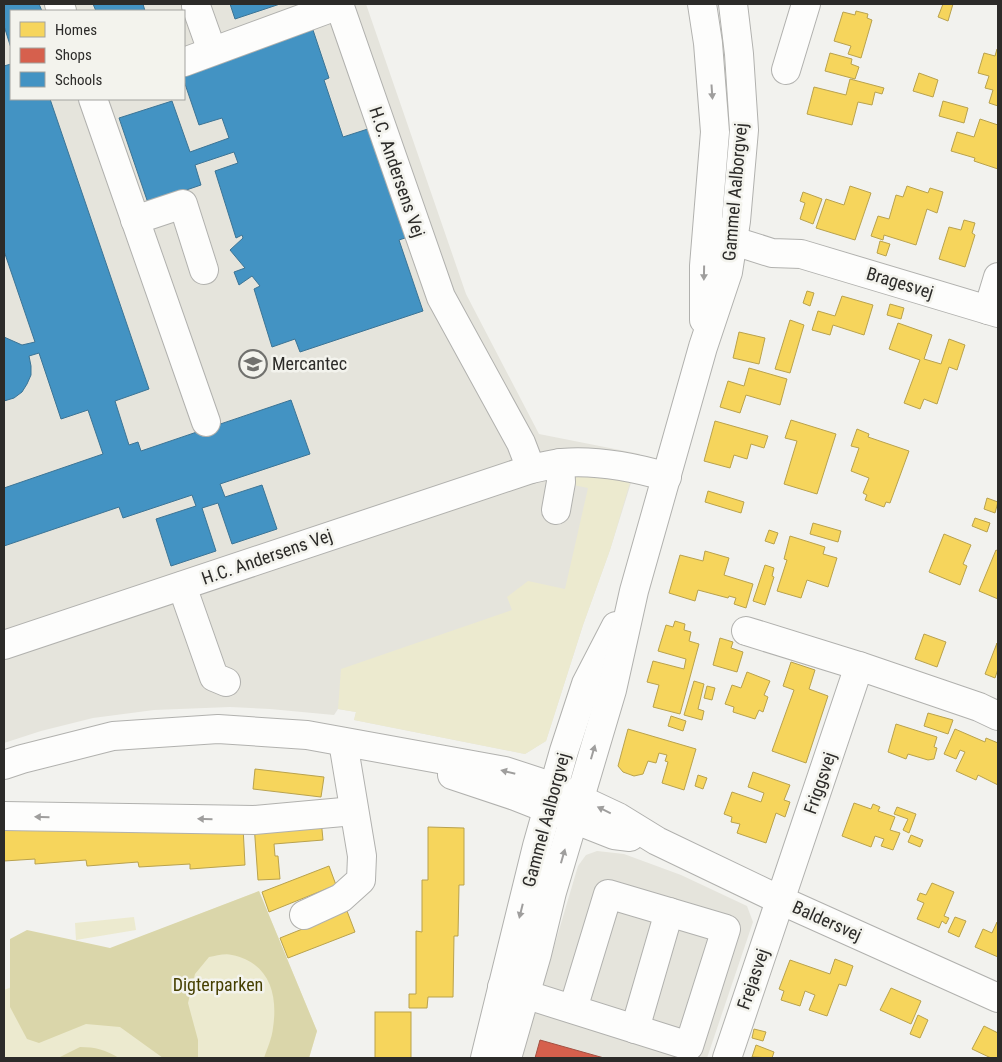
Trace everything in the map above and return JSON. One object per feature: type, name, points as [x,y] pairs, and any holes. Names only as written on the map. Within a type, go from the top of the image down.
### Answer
[{"type":"street","name":"H.C. Andersens Vej","points":[[185,62],[339,4],[441,297],[522,443],[531,469]]},
{"type":"street","name":"Gammel Aalborgvej","points":[[702,4],[708,43],[714,132],[704,266],[703,347]]},
{"type":"street","name":"Gammel Aalborgvej","points":[[485,1058],[514,991],[576,809],[612,690],[634,591],[703,347],[728,272],[735,231],[744,130],[739,54],[733,4]]},
{"type":"street","points":[[786,70],[806,4]]},
{"type":"street","points":[[196,6],[212,52]]},
{"type":"street","points":[[93,100],[206,422]]},
{"type":"street","points":[[135,220],[183,204],[204,270]]},
{"type":"street","name":"Bragesvej","points":[[708,224],[735,231],[772,253],[801,254],[993,312]]},
{"type":"street","points":[[993,312],[998,277]]},
{"type":"street","name":"H.C. Andersens Vej","points":[[4,645],[531,469],[560,463],[582,462],[635,468],[667,478]]},
{"type":"street","points":[[556,510],[561,482],[560,463]]},
{"type":"street","points":[[182,586],[214,677],[226,682]]},
{"type":"street","name":"Gammel Aalborgvej","points":[[506,1058],[514,991],[551,798],[586,684],[634,591]]},
{"type":"street","points":[[746,631],[860,666],[979,707],[998,716]]},
{"type":"street","name":"Friggsvej","points":[[780,900],[860,666]]},
{"type":"street","points":[[4,765],[113,736],[218,729],[307,735],[382,750],[505,770],[551,798]]},
{"type":"street","points":[[304,915],[341,898],[361,880],[362,856],[343,742]]},
{"type":"street","name":"Baldersvej","points":[[551,798],[576,809],[618,817],[657,841],[780,900],[998,998]]},
{"type":"street","points":[[4,816],[254,820],[354,811]]},
{"type":"street","points":[[514,991],[689,1046],[726,930],[608,894],[573,1009]]},
{"type":"street","name":"Frejasvej","points":[[727,1058],[780,900]]},
{"type":"street","points":[[635,1029],[669,912]]},
{"type":"shaded area","name":"Mercantec","points":[[4,4],[366,4],[466,294],[539,434],[640,454],[546,741],[525,754],[354,720],[356,712],[338,709],[334,715],[230,707],[154,710],[93,718],[41,731],[4,743]]},
{"type":"shaded area","points":[[597,851],[624,854],[681,875],[747,906],[753,922],[707,1058],[521,1058],[578,866],[586,855]]},
{"type":"shaded area","name":"Digterparken","points":[[259,891],[317,1031],[309,1058],[264,1058],[271,1040],[274,1016],[274,1004],[269,982],[255,965],[245,959],[229,954],[209,957],[195,974],[188,1003],[198,1040],[198,1058],[163,1058],[120,1027],[86,1024],[39,1043],[27,1039],[10,1007],[10,939],[27,930],[110,948]]},
{"type":"shaded area","points":[[80,1047],[100,1050],[119,1058],[58,1058]]},
{"type":"green space","points":[[578,475],[631,479],[610,550],[583,625],[546,741],[525,754],[354,720],[356,712],[338,709],[341,669],[512,610],[507,597],[528,581],[565,589],[588,488],[573,485],[573,479]]},
{"type":"green space","name":"Digterparken","points":[[259,891],[317,1031],[309,1058],[4,1058],[4,990]]},
{"type":"green space","points":[[134,917],[136,930],[76,940],[75,923]]},
{"type":"building: Homes","points":[[943,4],[953,4],[948,21],[938,17]]},
{"type":"building: Homes","points":[[856,11],[868,14],[867,18],[872,20],[861,58],[848,54],[851,46],[834,41],[843,12],[855,15]]},
{"type":"building: Homes","points":[[997,49],[998,106],[989,103],[993,90],[985,88],[989,76],[978,73],[984,53],[995,56]]},
{"type":"building: Homes","points":[[830,53],[852,59],[851,64],[859,67],[855,79],[825,71]]},
{"type":"building: Homes","points":[[919,73],[938,80],[933,97],[913,91]]},
{"type":"building: Homes","points":[[850,79],[884,88],[882,94],[875,92],[872,105],[858,102],[852,125],[807,114],[814,87],[846,95]]},
{"type":"building: Homes","points":[[943,101],[968,108],[964,123],[939,116]]},
{"type":"building: Homes","points":[[980,119],[998,125],[998,169],[974,161],[975,158],[951,151],[957,132],[974,137]]},
{"type":"building: Homes","points":[[850,186],[871,193],[855,240],[816,228],[826,199],[844,205]]},
{"type":"building: Homes","points":[[907,186],[928,193],[930,188],[943,192],[937,213],[927,209],[916,245],[884,235],[883,240],[871,236],[878,216],[889,219],[896,195],[903,197]]},
{"type":"building: Homes","points":[[803,192],[822,199],[813,224],[800,219],[805,203],[800,201]]},
{"type":"building: Homes","points":[[964,220],[975,223],[972,233],[975,235],[965,267],[939,259],[949,227],[961,230]]},
{"type":"building: Homes","points":[[880,241],[890,244],[886,256],[877,253]]},
{"type":"building: Homes","points":[[807,291],[814,293],[810,306],[803,303]]},
{"type":"building: Homes","points":[[842,296],[873,305],[864,335],[833,325],[830,335],[812,330],[818,311],[835,316]]},
{"type":"building: Homes","points":[[890,304],[904,308],[901,319],[887,315]]},
{"type":"building: Homes","points":[[790,320],[804,325],[790,373],[775,369]]},
{"type":"building: Homes","points":[[898,323],[932,335],[924,359],[941,364],[949,339],[965,345],[957,370],[949,367],[937,404],[924,399],[920,409],[904,403],[920,360],[889,349]]},
{"type":"building: Homes","points":[[739,332],[765,338],[759,364],[733,358]]},
{"type":"building: Homes","points":[[749,368],[787,379],[780,405],[746,395],[740,413],[720,407],[728,381],[744,386]]},
{"type":"building: Homes","points":[[791,420],[836,434],[817,494],[784,484],[797,441],[785,438]]},
{"type":"building: Homes","points":[[715,421],[768,436],[764,448],[751,444],[747,459],[734,455],[730,468],[704,461]]},
{"type":"building: Homes","points":[[857,429],[869,434],[868,437],[909,451],[890,503],[886,502],[884,507],[865,500],[867,495],[863,493],[869,478],[851,471],[859,448],[851,446]]},
{"type":"building: Homes","points":[[708,491],[744,502],[741,513],[705,502]]},
{"type":"building: Homes","points":[[987,498],[998,502],[995,513],[984,509]]},
{"type":"building: Homes","points":[[975,518],[990,523],[987,532],[972,526]]},
{"type":"building: Homes","points":[[813,523],[841,531],[838,542],[810,534]]},
{"type":"building: Homes","points":[[769,530],[778,533],[774,544],[765,541]]},
{"type":"building: Homes","points":[[944,534],[971,545],[963,564],[967,566],[960,585],[929,572]]},
{"type":"building: Homes","points":[[790,536],[825,547],[823,554],[837,558],[828,587],[807,580],[801,598],[777,591],[787,560],[784,559]]},
{"type":"building: Homes","points":[[996,550],[998,551],[998,599],[979,591]]},
{"type":"building: Homes","points":[[705,551],[729,558],[724,575],[753,584],[746,608],[734,604],[736,598],[729,596],[728,598],[698,590],[695,601],[669,593],[680,555],[703,561]]},
{"type":"building: Homes","points":[[765,565],[774,568],[772,576],[774,577],[765,605],[753,601]]},
{"type":"building: Homes","points":[[675,621],[685,624],[684,630],[691,632],[689,641],[699,644],[680,714],[653,707],[659,685],[647,682],[653,661],[684,669],[686,659],[658,651],[666,625],[673,627]]},
{"type":"building: Homes","points":[[924,634],[946,642],[937,667],[915,659]]},
{"type":"building: Homes","points":[[720,638],[733,642],[731,648],[743,652],[737,672],[713,665]]},
{"type":"building: Homes","points":[[997,643],[998,669],[995,678],[985,674]]},
{"type":"building: Homes","points":[[791,662],[815,670],[809,689],[828,696],[806,763],[772,751],[794,690],[783,686]]},
{"type":"building: Homes","points":[[747,672],[770,681],[764,695],[768,697],[763,712],[759,710],[755,719],[733,712],[734,707],[725,704],[732,685],[741,688]]},
{"type":"building: Homes","points":[[694,681],[704,684],[698,709],[704,711],[702,720],[684,715]]},
{"type":"building: Homes","points":[[707,686],[715,688],[712,700],[704,698]]},
{"type":"building: Homes","points":[[928,713],[953,720],[948,734],[924,726]]},
{"type":"building: Homes","points":[[671,716],[686,721],[683,731],[668,726]]},
{"type":"building: Homes","points":[[896,724],[937,737],[934,747],[937,748],[934,759],[928,760],[908,754],[906,759],[888,752]]},
{"type":"building: Homes","points":[[628,729],[696,749],[684,790],[662,783],[668,762],[665,761],[667,755],[659,753],[656,763],[648,761],[643,774],[634,776],[623,772],[618,766]]},
{"type":"building: Homes","points":[[955,729],[985,742],[986,738],[998,743],[998,785],[978,775],[976,780],[956,771],[965,752],[960,750],[956,759],[944,754]]},
{"type":"building: Homes","points":[[255,769],[324,777],[321,797],[253,789]]},
{"type":"building: Homes","points":[[753,772],[790,785],[784,800],[790,802],[785,817],[776,813],[766,843],[737,833],[740,824],[731,822],[732,817],[724,814],[732,792],[761,802],[764,793],[748,787]]},
{"type":"building: Homes","points":[[698,775],[707,778],[703,789],[695,786]]},
{"type":"building: Homes","points":[[854,803],[871,809],[873,804],[880,807],[878,811],[895,817],[890,830],[900,833],[893,850],[881,846],[884,839],[875,836],[871,847],[842,836]]},
{"type":"building: Homes","points":[[897,807],[916,814],[909,833],[903,830],[908,819],[894,814]]},
{"type":"building: Homes","points":[[321,819],[323,840],[274,844],[275,856],[278,856],[280,879],[258,880],[254,824]]},
{"type":"building: Homes","points":[[4,824],[243,827],[245,865],[190,869],[190,864],[139,867],[138,862],[87,866],[86,860],[35,864],[35,859],[4,861]]},
{"type":"building: Homes","points":[[428,827],[464,828],[464,885],[459,885],[458,936],[454,936],[453,997],[428,997],[427,1008],[409,1008],[409,994],[416,994],[416,931],[422,932],[422,880],[428,880]]},
{"type":"building: Homes","points":[[911,835],[923,840],[920,847],[908,842]]},
{"type":"building: Homes","points":[[329,866],[336,885],[269,912],[262,892]]},
{"type":"building: Homes","points":[[932,883],[954,892],[944,916],[949,918],[946,924],[942,921],[939,928],[917,919],[924,903],[917,900],[920,893],[926,895]]},
{"type":"building: Homes","points":[[347,911],[355,932],[288,958],[280,938]]},
{"type":"building: Homes","points":[[955,917],[966,921],[959,937],[948,932]]},
{"type":"building: Homes","points":[[997,922],[998,957],[975,947],[983,929],[992,933]]},
{"type":"building: Homes","points":[[835,959],[853,966],[846,986],[839,984],[827,1016],[809,1010],[815,995],[805,991],[800,1006],[781,1000],[784,991],[779,989],[790,960],[830,974]]},
{"type":"building: Homes","points":[[891,988],[921,1001],[911,1024],[880,1010]]},
{"type":"building: Homes","points":[[375,1012],[411,1012],[411,1058],[375,1058]]},
{"type":"building: Homes","points":[[918,1015],[928,1020],[920,1038],[910,1034]]},
{"type":"building: Homes","points":[[984,1026],[998,1033],[998,1058],[991,1058],[972,1049]]},
{"type":"building: Homes","points":[[754,1029],[766,1032],[763,1041],[752,1038]]},
{"type":"building: Homes","points":[[756,1045],[774,1052],[772,1058],[752,1057]]},
{"type":"building: Shops","points":[[540,1040],[604,1058],[535,1058]]},
{"type":"building: Schools","points":[[4,4],[39,4],[42,10],[10,10],[10,45],[4,26]]},
{"type":"building: Schools","points":[[93,4],[143,4],[145,10],[96,10]]},
{"type":"building: Schools","points":[[230,4],[280,4],[235,19]]},
{"type":"building: Schools","points":[[312,27],[329,78],[324,80],[343,137],[374,127],[411,236],[399,240],[423,311],[300,352],[295,339],[272,347],[254,289],[260,286],[252,276],[239,285],[234,272],[245,268],[230,250],[243,238],[242,235],[236,238],[215,171],[238,163],[234,152],[195,165],[201,185],[148,203],[119,118],[172,101],[190,152],[229,138],[222,118],[199,125],[185,84],[185,70]]},
{"type":"building: Schools","points":[[10,64],[10,100],[50,100],[149,389],[115,401],[129,445],[138,442],[141,451],[291,400],[310,454],[220,484],[225,497],[262,485],[277,529],[232,544],[218,503],[202,508],[216,551],[171,566],[156,519],[196,506],[192,495],[123,518],[119,507],[4,546],[4,488],[103,454],[88,410],[61,419],[39,353],[29,356],[31,375],[22,392],[14,398],[4,401],[4,337],[22,345],[35,342],[4,251],[4,66]]},
{"type":"place","name":"Mercantec","points":[[253,364]]}]
